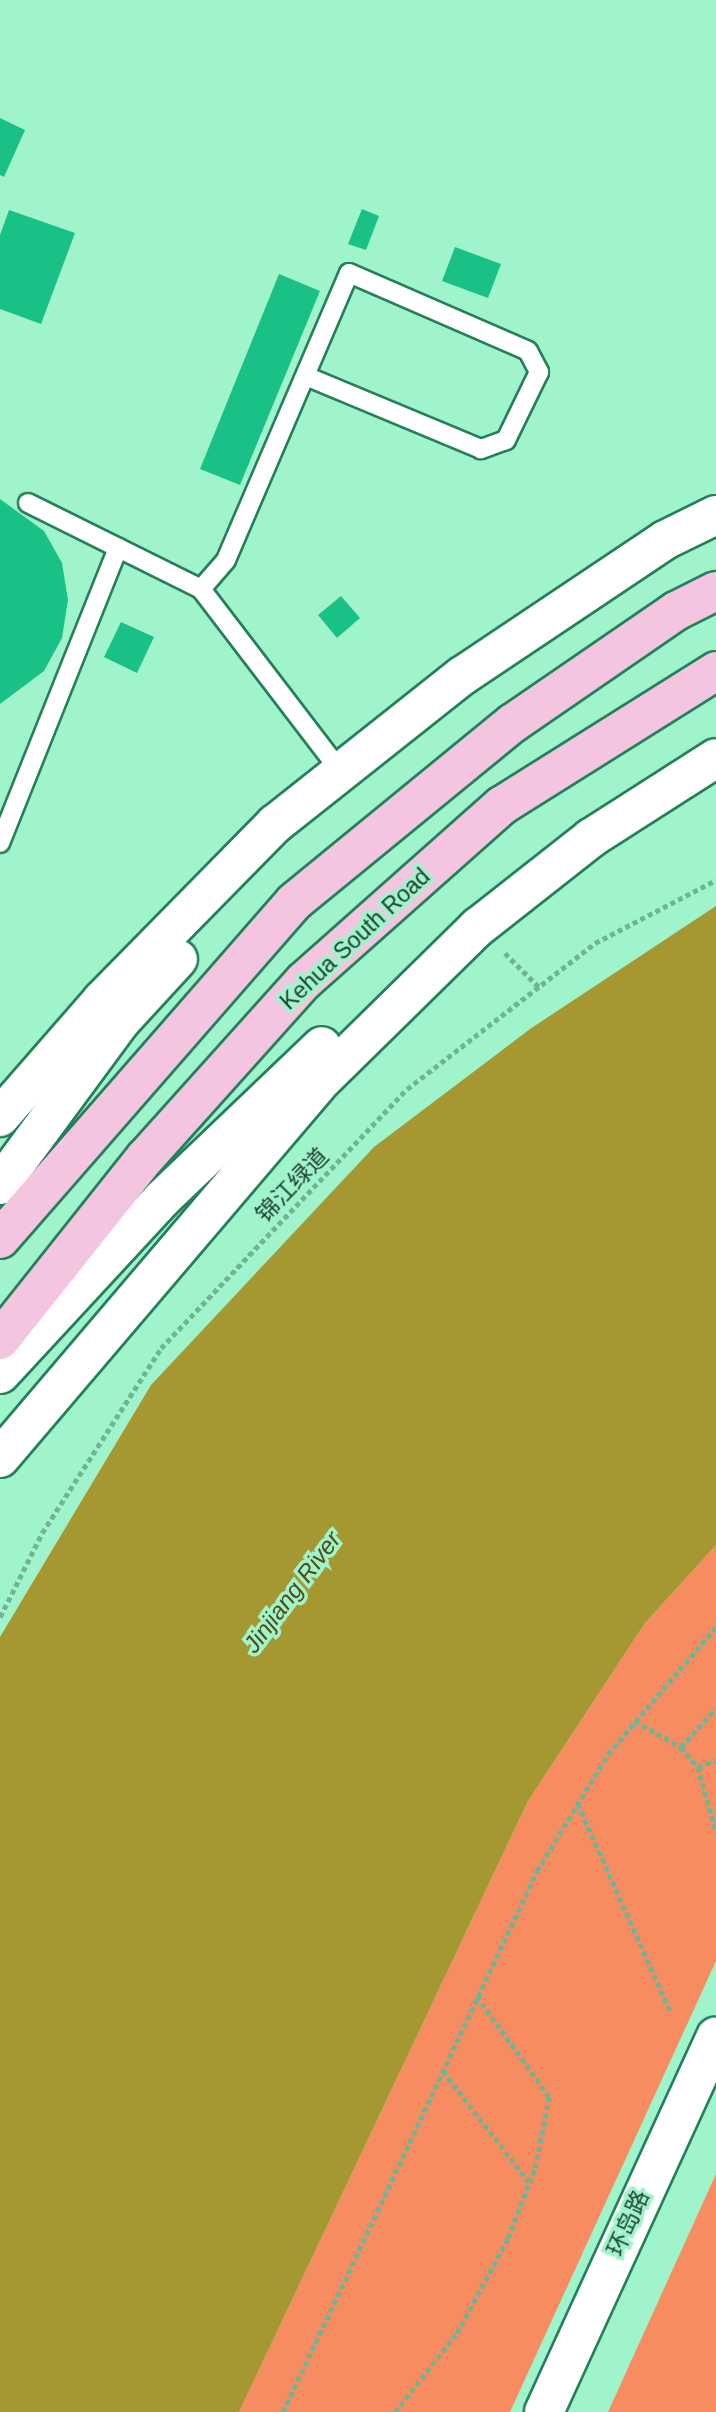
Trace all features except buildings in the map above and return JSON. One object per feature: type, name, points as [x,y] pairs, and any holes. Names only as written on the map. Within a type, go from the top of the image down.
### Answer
[{"type":"highway","points":[[0,1239],[294,902],[513,723],[676,611],[716,591]]},
{"type":"highway","name":"Kehua South Road","points":[[0,1340],[145,1158],[304,981],[501,806],[716,671]]},
{"type":"main road","points":[[0,1117],[102,1000],[275,824],[463,676],[666,540],[716,515]]},
{"type":"main road","points":[[0,1185],[121,1021],[463,676]]},
{"type":"main road","points":[[0,1374],[162,1199],[356,1013],[478,927],[591,838],[716,758]]},
{"type":"main road","points":[[0,1458],[317,1085],[478,927]]},
{"type":"main road","name":"环岛路","points":[[544,2412],[716,2036]]},
{"type":"lane","points":[[201,589],[226,560],[349,273],[528,351],[539,372],[506,440],[481,449],[306,376]]},
{"type":"lane","points":[[29,503],[201,589],[341,772]]},
{"type":"lane","points":[[0,843],[118,548]]},
{"type":"path","name":"锦江绿道","points":[[0,1617],[42,1533],[161,1348],[407,1089],[595,943],[716,880]]},
{"type":"path","points":[[478,927],[539,987]]},
{"type":"path","points":[[283,2412],[476,1996],[578,1804],[635,1721],[716,1627]]},
{"type":"path","points":[[681,1747],[716,1708]]},
{"type":"path","points":[[635,1721],[681,1747],[698,1767],[716,1830]]},
{"type":"path","points":[[698,1767],[716,1760]]},
{"type":"path","points":[[578,1804],[670,2011]]},
{"type":"path","points":[[395,2412],[457,2333],[509,2238],[530,2183],[549,2097],[476,1996]]},
{"type":"path","points":[[443,2071],[530,2183]]},
{"type":"shaded area","points":[[716,1545],[716,1961],[510,2412],[239,2412],[528,1801],[645,1623]]},
{"type":"shaded area","points":[[716,2174],[716,2412],[608,2412]]},
{"type":"water","name":"Jinjiang River","points":[[716,906],[716,1545],[645,1623],[528,1801],[239,2412],[0,2412],[0,1637],[151,1385],[374,1147],[530,1029]]}]
